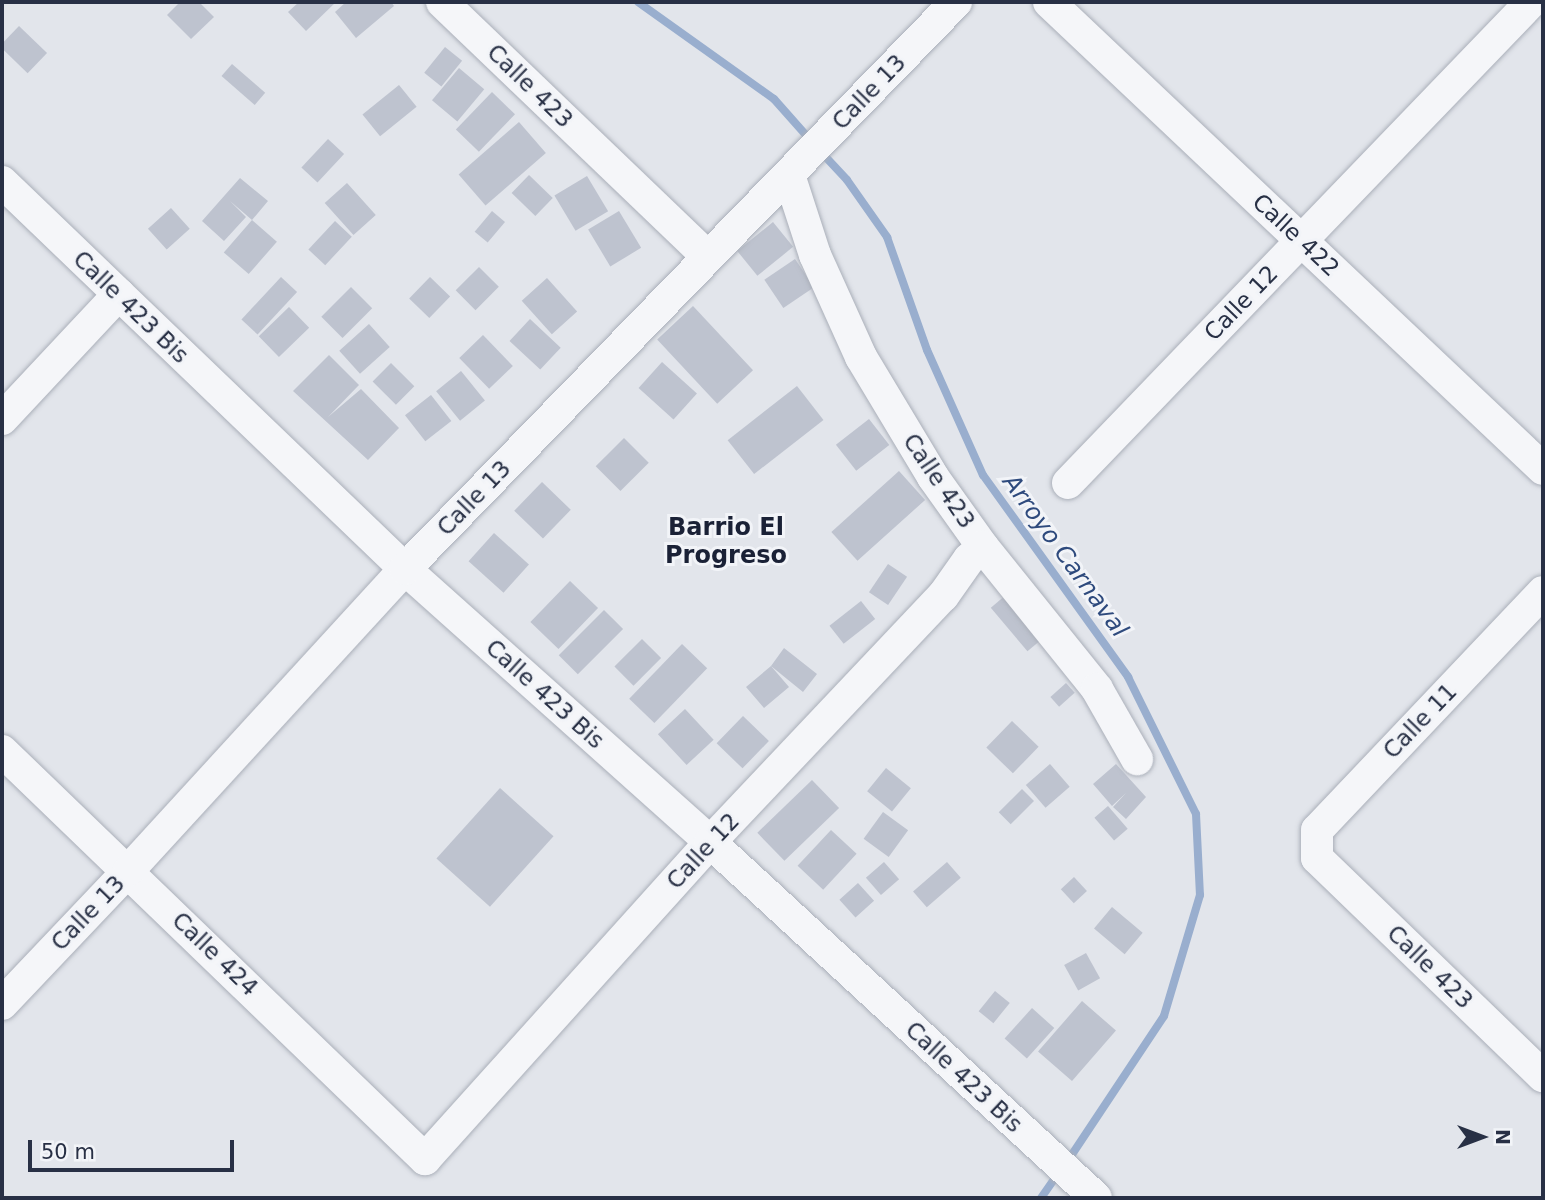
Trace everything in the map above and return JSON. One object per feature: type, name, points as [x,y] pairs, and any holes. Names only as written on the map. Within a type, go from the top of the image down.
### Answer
[{"type":"street","name":"Calle 423","points":[[442,2],[708,257]]},
{"type":"street","name":"Calle 13","points":[[2,1004],[405,569],[956,2]]},
{"type":"street","name":"Calle 422","points":[[1049,2],[1543,469]]},
{"type":"street","name":"Calle 12","points":[[1068,483],[1531,2]]},
{"type":"street","name":"Calle 423","points":[[792,172],[815,255],[861,357],[933,477],[983,547],[1097,689],[1137,759]]},
{"type":"street","name":"Calle 423 Bis","points":[[2,182],[405,569],[710,842],[1096,1198]]},
{"type":"street","points":[[2,419],[119,294]]},
{"type":"street","name":"Calle 12","points":[[425,1159],[710,842],[943,596],[969,559],[983,547]]},
{"type":"street","name":"Calle 11","points":[[1317,858],[1317,830],[1543,592]]},
{"type":"street","name":"Calle 424","points":[[2,751],[129,870],[425,1159]]},
{"type":"street","name":"Calle 423","points":[[1317,858],[1543,1076]]},
{"type":"building","points":[[180,2],[199,2],[214,17],[191,39],[167,15]]},
{"type":"building","points":[[299,2],[336,2],[306,31],[288,12]]},
{"type":"building","points":[[346,2],[391,2],[394,6],[356,38],[335,12]]},
{"type":"building","points":[[19,26],[47,53],[28,73],[2,49],[2,44]]},
{"type":"building","points":[[445,47],[462,61],[441,86],[424,73]]},
{"type":"building","points":[[232,64],[265,93],[255,105],[222,76]]},
{"type":"building","points":[[459,68],[484,89],[457,121],[432,100]]},
{"type":"building","points":[[399,85],[417,107],[380,136],[362,115]]},
{"type":"building","points":[[492,92],[515,114],[479,152],[456,129]]},
{"type":"building","points":[[519,122],[546,153],[486,205],[459,174]]},
{"type":"building","points":[[328,139],[344,154],[317,183],[301,168]]},
{"type":"building","points":[[529,175],[553,198],[535,216],[512,193]]},
{"type":"building","points":[[587,176],[608,211],[576,231],[554,196]]},
{"type":"building","points":[[240,178],[268,201],[252,220],[230,201],[246,217],[224,241],[202,221]]},
{"type":"building","points":[[347,183],[376,215],[353,235],[325,203]]},
{"type":"building","points":[[171,208],[190,229],[167,250],[148,229]]},
{"type":"building","points":[[492,211],[505,222],[488,243],[475,232]]},
{"type":"building","points":[[619,211],[641,248],[610,266],[588,230]]},
{"type":"building","points":[[252,220],[277,242],[249,274],[224,252]]},
{"type":"building","points":[[335,221],[352,237],[325,265],[308,250]]},
{"type":"building","points":[[773,222],[793,247],[757,276],[737,251]]},
{"type":"building","points":[[795,259],[814,287],[783,308],[764,280]]},
{"type":"building","points":[[479,267],[499,287],[475,310],[456,290]]},
{"type":"building","points":[[281,277],[297,292],[258,334],[241,319]]},
{"type":"building","points":[[430,277],[450,296],[429,318],[409,299]]},
{"type":"building","points":[[547,278],[577,311],[552,334],[522,301]]},
{"type":"building","points":[[351,287],[372,308],[343,338],[321,317]]},
{"type":"building","points":[[693,306],[753,370],[717,404],[657,339]]},
{"type":"building","points":[[289,307],[309,328],[279,357],[259,336]]},
{"type":"building","points":[[530,319],[561,348],[540,370],[510,341]]},
{"type":"building","points":[[369,324],[390,347],[360,374],[339,351]]},
{"type":"building","points":[[483,335],[513,366],[489,389],[459,358]]},
{"type":"building","points":[[329,355],[359,385],[328,417],[361,389],[399,428],[368,460],[293,391]]},
{"type":"building","points":[[662,362],[697,393],[674,419],[639,388]]},
{"type":"building","points":[[391,363],[414,386],[396,405],[373,381]]},
{"type":"building","points":[[461,371],[485,401],[460,421],[436,391]]},
{"type":"building","points":[[797,386],[823,420],[754,474],[728,440]]},
{"type":"building","points":[[431,395],[451,421],[425,441],[405,415]]},
{"type":"building","points":[[869,419],[889,445],[856,471],[836,445]]},
{"type":"building","points":[[624,438],[649,463],[620,491],[596,466]]},
{"type":"building","points":[[899,471],[925,500],[857,561],[831,532]]},
{"type":"building","points":[[542,482],[571,510],[543,539],[514,511]]},
{"type":"building","points":[[494,533],[529,564],[504,593],[469,561]]},
{"type":"building","points":[[888,564],[907,577],[888,605],[869,592]]},
{"type":"building","points":[[570,581],[598,608],[558,649],[530,622]]},
{"type":"building","points":[[1013,589],[1050,633],[1027,651],[991,608]]},
{"type":"building","points":[[861,601],[875,619],[844,644],[829,626]]},
{"type":"building","points":[[604,610],[623,629],[578,674],[559,655]]},
{"type":"building","points":[[642,639],[661,658],[634,686],[614,667]]},
{"type":"building","points":[[682,644],[707,668],[654,723],[629,699]]},
{"type":"building","points":[[784,648],[817,674],[803,692],[771,666]]},
{"type":"building","points":[[771,666],[789,687],[764,708],[746,687]]},
{"type":"building","points":[[1066,683],[1075,693],[1059,707],[1050,697]]},
{"type":"building","points":[[685,709],[714,740],[687,765],[658,734]]},
{"type":"building","points":[[743,716],[769,741],[742,768],[717,743]]},
{"type":"building","points":[[1012,721],[1039,747],[1013,773],[986,748]]},
{"type":"building","points":[[1050,764],[1070,787],[1046,808],[1026,785]]},
{"type":"building","points":[[1116,764],[1146,797],[1126,819],[1113,807],[1126,793],[1112,806],[1093,784]]},
{"type":"building","points":[[886,768],[911,788],[892,811],[867,791]]},
{"type":"building","points":[[812,780],[839,808],[784,861],[757,833]]},
{"type":"building","points":[[500,788],[554,836],[490,907],[436,859]]},
{"type":"building","points":[[1022,789],[1034,801],[1011,824],[999,812]]},
{"type":"building","points":[[1108,806],[1128,829],[1114,840],[1094,818]]},
{"type":"building","points":[[883,812],[908,830],[889,857],[864,839]]},
{"type":"building","points":[[831,830],[857,854],[823,890],[798,866]]},
{"type":"building","points":[[884,862],[899,879],[881,895],[866,878]]},
{"type":"building","points":[[947,862],[961,878],[927,907],[913,892]]},
{"type":"building","points":[[1074,877],[1087,891],[1074,903],[1061,889]]},
{"type":"building","points":[[858,883],[874,901],[855,918],[839,900]]},
{"type":"building","points":[[1112,907],[1143,933],[1125,954],[1094,928]]},
{"type":"building","points":[[1086,953],[1100,978],[1078,990],[1064,965]]},
{"type":"building","points":[[995,991],[1010,1003],[993,1023],[979,1011]]},
{"type":"building","points":[[1082,1001],[1116,1031],[1072,1081],[1038,1052]]},
{"type":"building","points":[[1032,1008],[1054,1028],[1027,1059],[1005,1038]]},
{"type":"waterway","name":"Arroyo Carnaval","points":[[638,2],[774,99],[812,142]]},
{"type":"waterway","name":"Arroyo Carnaval","points":[[821,152],[847,180],[887,237],[927,350],[983,475],[1128,677],[1196,814],[1200,895],[1164,1016],[1067,1162]]},
{"type":"waterway","name":"Arroyo Carnaval","points":[[1041,1198],[1059,1172]]},
{"type":"district","name":"Barrio El Progreso","points":[[726,542]]}]
